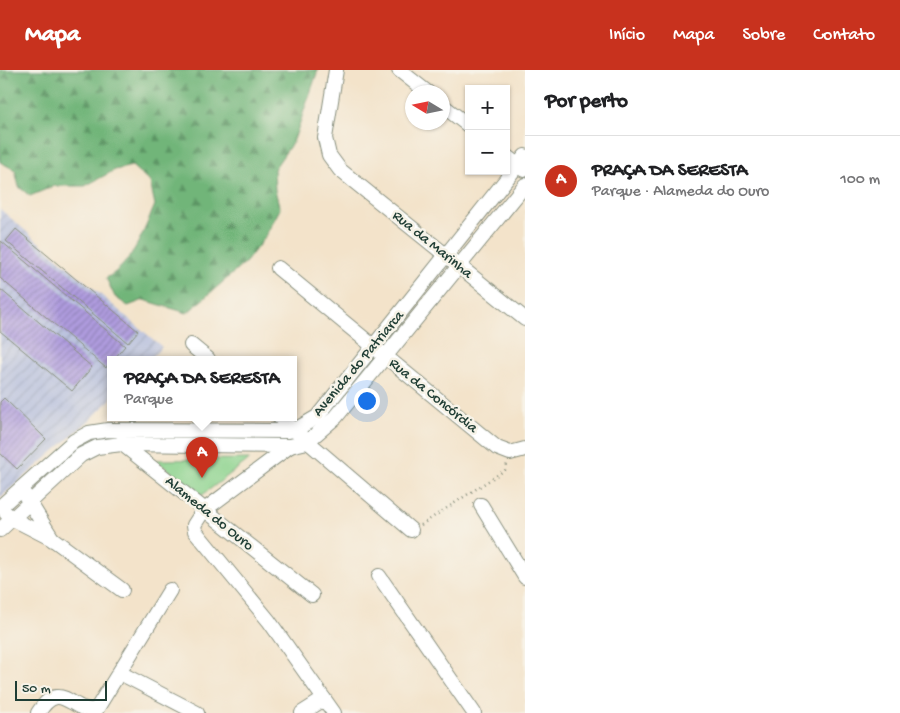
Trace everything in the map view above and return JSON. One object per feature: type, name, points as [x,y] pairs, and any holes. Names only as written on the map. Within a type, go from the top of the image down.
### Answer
[{"type":"street","name":"Rua da Marinha","points":[[336,70],[325,138],[330,155],[340,170],[525,319]]},
{"type":"street","points":[[399,70],[418,85]]},
{"type":"street","points":[[450,111],[465,123]]},
{"type":"street","points":[[510,158],[523,164]]},
{"type":"street","name":"Avenida do Patriarca","points":[[0,530],[29,501],[82,456],[97,447],[122,444],[290,446],[307,442],[336,417],[447,256],[523,164]]},
{"type":"street","name":"Avenida do Patriarca","points":[[0,507],[74,441],[89,433],[108,430],[291,430],[317,418],[459,266],[525,185]]},
{"type":"street","name":"Rua da Concórdia","points":[[278,268],[497,448],[510,453]]},
{"type":"street","points":[[191,345],[204,356]]},
{"type":"street","points":[[283,421],[410,530]]},
{"type":"street","name":"Alameda do Ouro","points":[[108,430],[122,444],[203,510],[312,595]]},
{"type":"street","points":[[291,430],[290,446],[203,510],[195,520],[195,531],[269,621],[334,713]]},
{"type":"street","points":[[510,453],[525,449]]},
{"type":"street","points":[[21,488],[54,540]]},
{"type":"street","points":[[481,505],[525,576]]},
{"type":"street","points":[[0,507],[11,518],[54,540],[122,590]]},
{"type":"street","points":[[379,576],[474,713]]},
{"type":"street","points":[[38,713],[50,698],[56,698],[86,711],[96,710],[170,590]]},
{"type":"street","points":[[120,673],[196,713]]},
{"type":"street","points":[[302,713],[324,698]]},
{"type":"path","points":[[410,530],[505,470],[510,453]]},
{"type":"shaded area","points":[[0,209],[162,347],[153,356],[107,356],[107,403],[0,498]]},
{"type":"green space","points":[[0,70],[318,70],[294,140],[274,169],[275,190],[280,209],[265,237],[246,262],[187,313],[144,300],[128,306],[115,297],[106,278],[123,265],[130,256],[142,236],[155,205],[150,182],[132,166],[115,170],[85,186],[54,186],[30,196],[19,187],[15,170],[0,162]]},
{"type":"green space","points":[[250,459],[201,496],[156,460]]},
{"type":"building","points":[[16,229],[138,331],[128,343],[6,241]]},
{"type":"building","points":[[1,241],[125,346],[117,356],[107,356],[106,368],[0,278]]},
{"type":"building","points":[[0,289],[92,367],[72,391],[0,331]]},
{"type":"building","points":[[4,398],[46,439],[17,469],[0,453],[0,402]]},
{"type":"place","name":"PRAÇA DA SERESTA","points":[[202,478]]}]
